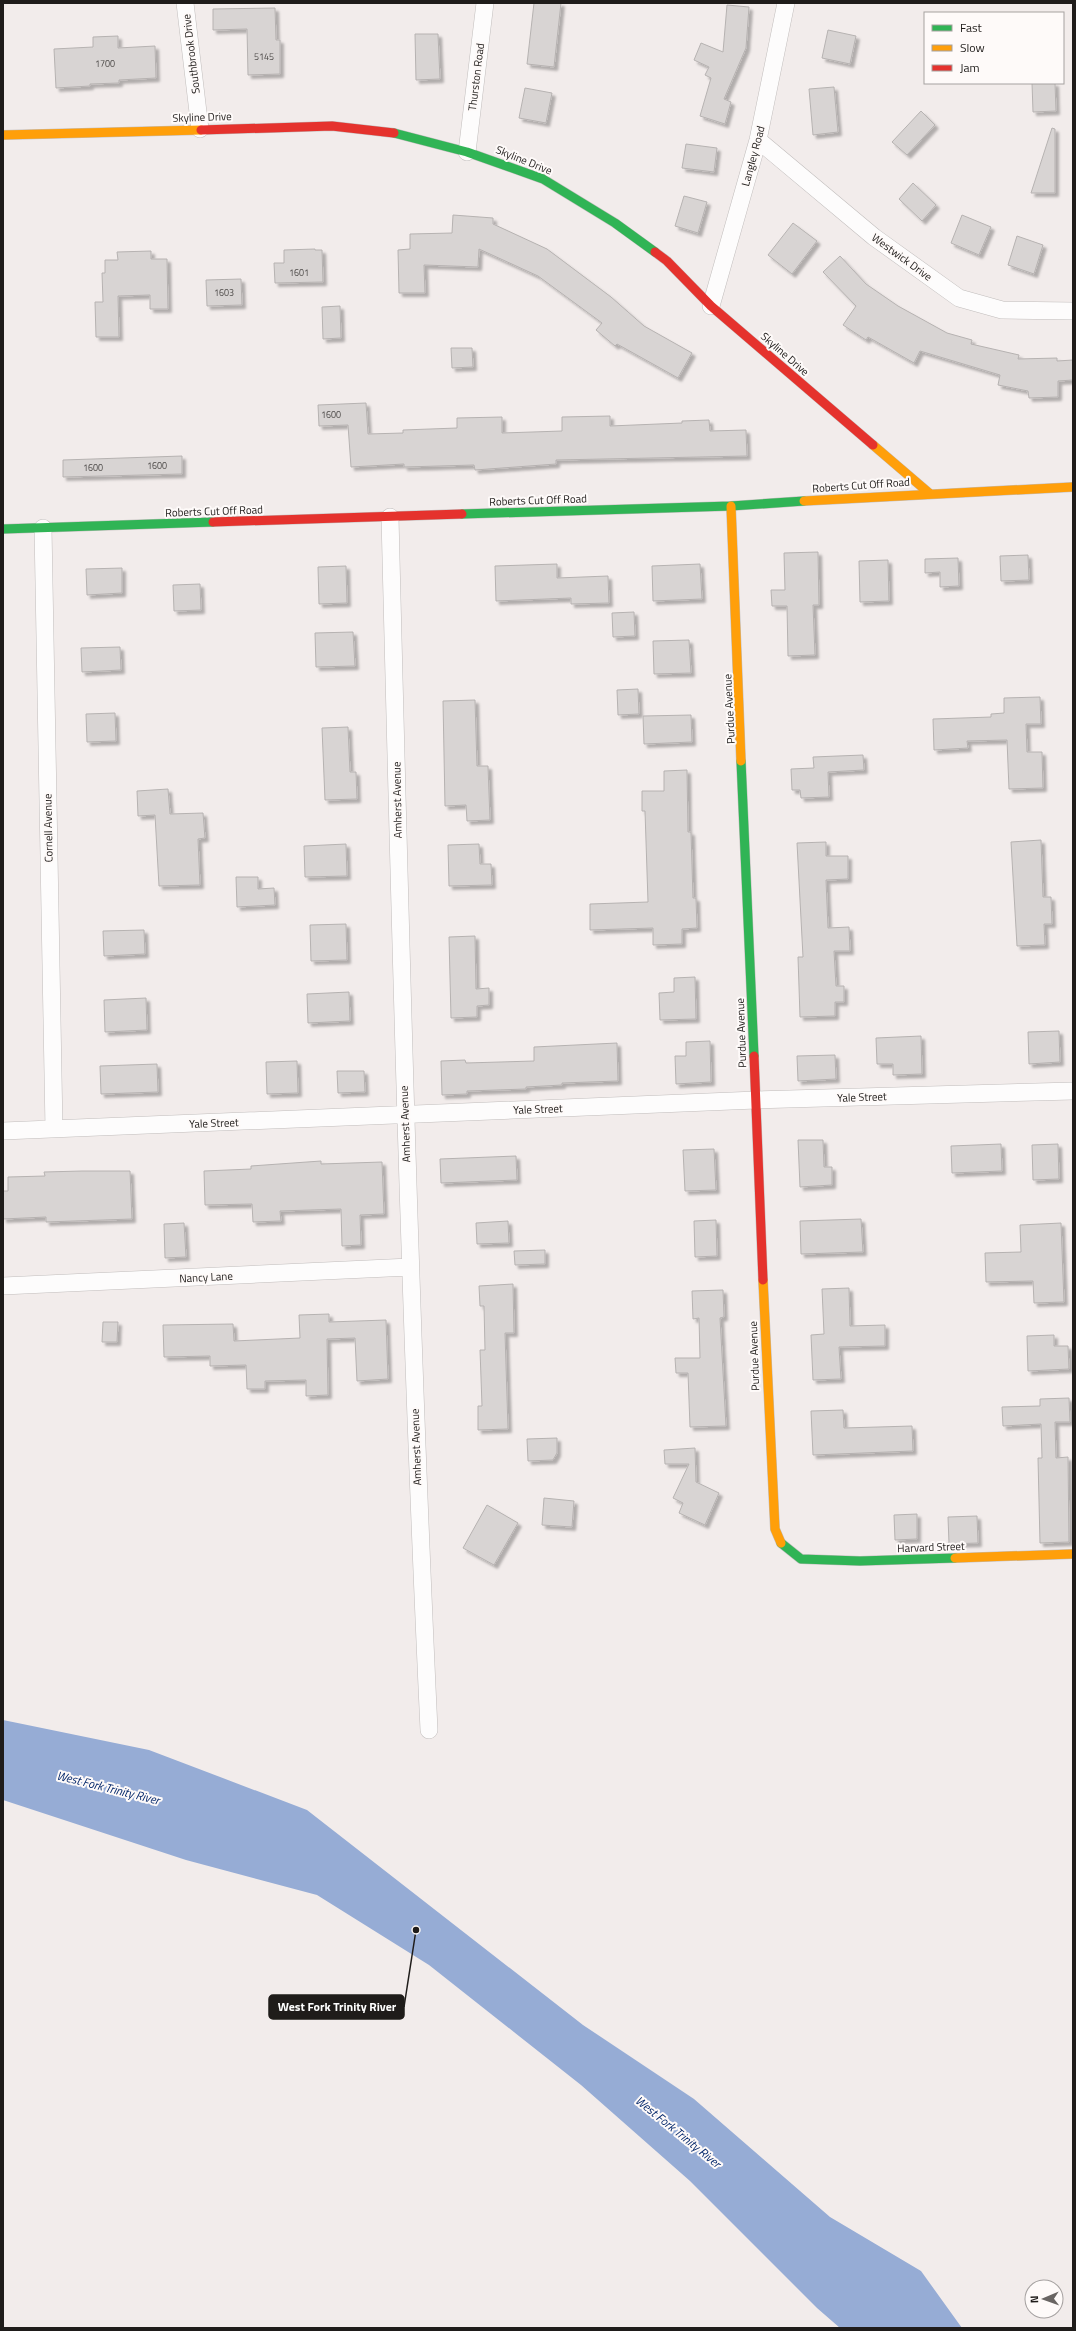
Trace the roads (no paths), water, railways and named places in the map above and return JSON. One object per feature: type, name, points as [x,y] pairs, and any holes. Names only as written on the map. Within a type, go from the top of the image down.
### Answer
[{"type":"street","name":"Southbrook Drive","points":[[185,3],[200,129]]},
{"type":"street","name":"Thurston Road","points":[[467,152],[485,3]]},
{"type":"street","name":"Langley Road","points":[[711,306],[758,140],[786,3]]},
{"type":"street","name":"Skyline Drive","points":[[3,135],[332,126],[384,130],[467,152],[543,179],[615,224],[667,261],[711,306],[929,493]]},
{"type":"street","name":"Westwick Drive","points":[[758,140],[874,237],[958,298],[1002,310],[1073,311]]},
{"type":"street","name":"Roberts Cut Off Road","points":[[3,529],[731,506],[929,493],[1073,487]]},
{"type":"street","name":"Purdue Avenue","points":[[731,506],[768,1408],[775,1529],[782,1544],[791,1553]]},
{"type":"street","name":"Amherst Avenue","points":[[390,517],[405,1115],[429,1730]]},
{"type":"street","name":"Cornell Avenue","points":[[43,528],[54,1129]]},
{"type":"street","name":"Yale Street","points":[[3,1131],[756,1100],[1073,1091]]},
{"type":"street","name":"Nancy Lane","points":[[3,1286],[410,1268]]},
{"type":"street","name":"Harvard Street","points":[[791,1553],[801,1560],[860,1561],[1073,1554]]},
{"type":"water","points":[[3,1720],[149,1750],[307,1810],[583,2025],[694,2099],[830,2217],[921,2271],[962,2328],[840,2328],[817,2308],[690,2181],[581,2085],[429,1965],[317,1895],[186,1860],[3,1800]]},
{"type":"place","name":"West Fork Trinity River","points":[[416,1930]]}]
